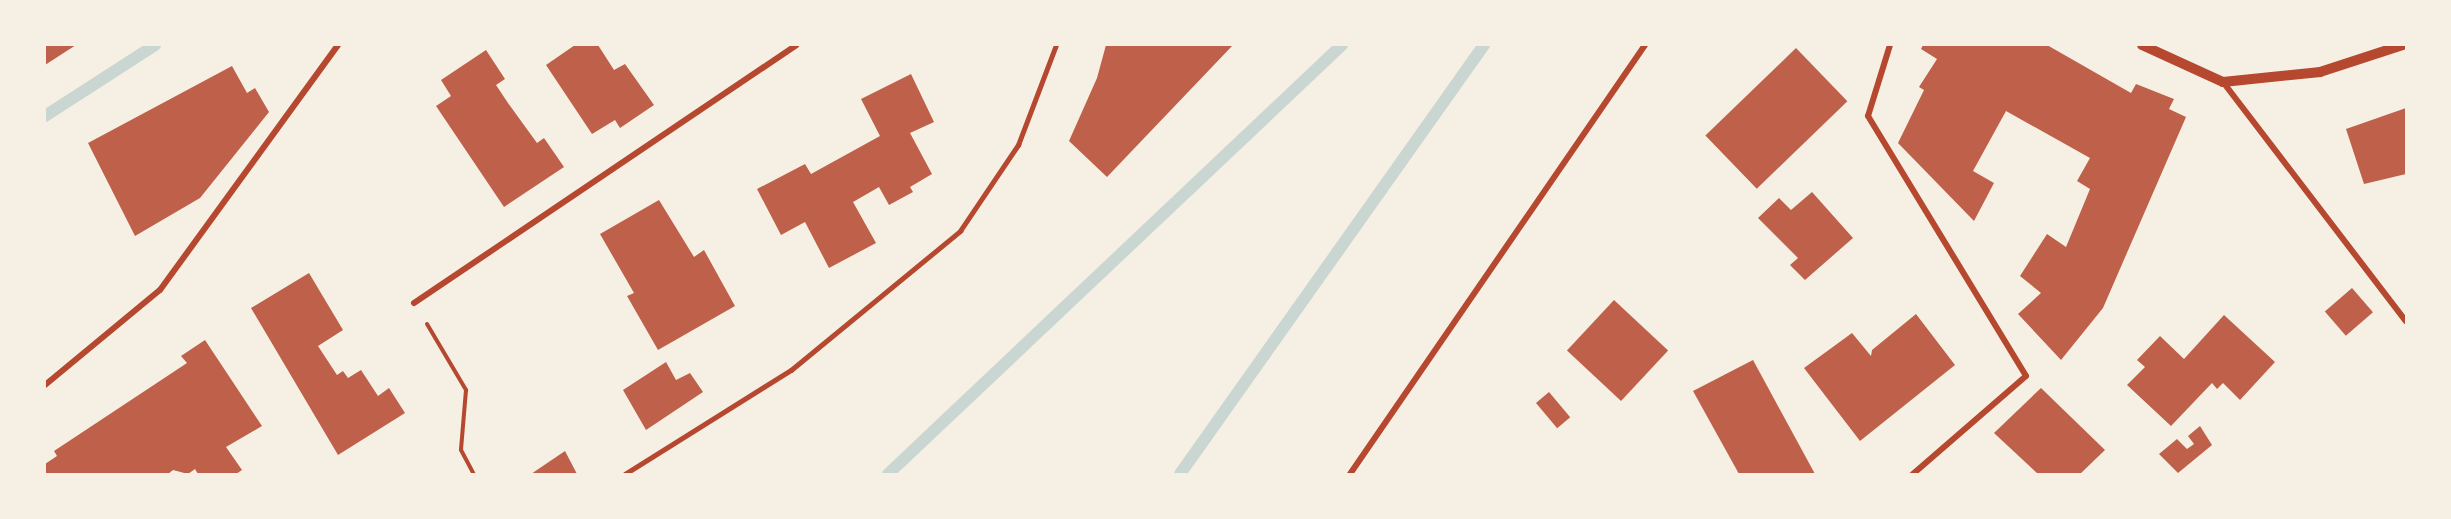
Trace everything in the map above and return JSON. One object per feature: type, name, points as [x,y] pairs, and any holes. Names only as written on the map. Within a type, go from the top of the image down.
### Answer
[{"type":"street","points":[[45,385],[160,290],[338,45]]},
{"type":"street","points":[[414,303],[796,45]]},
{"type":"street","points":[[1350,474],[1645,45]]},
{"type":"street","points":[[1890,45],[1868,116],[2026,376],[1913,474]]},
{"type":"street","points":[[2142,45],[2223,82],[2406,321]]},
{"type":"street","points":[[2223,82],[2320,72],[2403,45]]},
{"type":"lane","points":[[625,474],[791,370],[960,231],[1018,145],[1056,45]]},
{"type":"path","points":[[414,303],[466,390],[461,450],[474,474]]},
{"type":"building","points":[[45,45],[76,45],[45,65]]},
{"type":"building","points":[[575,45],[598,45],[614,70],[625,64],[654,105],[620,128],[615,120],[592,134],[546,65]]},
{"type":"building","points":[[1106,45],[1233,45],[1107,177],[1069,141],[1097,78]]},
{"type":"building","points":[[1923,45],[2047,45],[2131,93],[2136,84],[2174,99],[2169,109],[2186,117],[2103,308],[2061,360],[2018,314],[2041,293],[2020,276],[2047,234],[2066,247],[2090,189],[2077,181],[2090,158],[2006,111],[1973,171],[1994,183],[1974,221],[1898,143],[1924,90],[1919,87],[1937,59],[1921,49]]},
{"type":"building","points":[[1796,48],[1847,101],[1757,189],[1705,136]]},
{"type":"building","points":[[486,50],[505,79],[496,85],[508,103],[537,143],[544,138],[564,167],[504,207],[436,106],[451,96],[441,80]]},
{"type":"building","points":[[232,66],[247,93],[255,88],[269,112],[200,198],[135,236],[88,143]]},
{"type":"building","points":[[911,74],[934,122],[910,133],[932,174],[910,187],[913,192],[889,205],[879,187],[853,202],[876,243],[829,268],[805,222],[781,235],[757,189],[805,164],[811,174],[880,136],[861,99]]},
{"type":"building","points":[[2406,108],[2406,174],[2364,184],[2346,129]]},
{"type":"building","points":[[1812,192],[1853,238],[1805,280],[1790,265],[1798,258],[1758,218],[1779,198],[1791,210]]},
{"type":"building","points":[[659,200],[694,257],[704,250],[735,306],[658,350],[627,296],[634,293],[600,234]]},
{"type":"building","points":[[309,273],[343,330],[318,346],[337,375],[343,371],[348,378],[361,370],[378,396],[389,388],[405,413],[338,455],[251,308]]},
{"type":"building","points":[[2352,288],[2373,312],[2346,336],[2325,312]]},
{"type":"building","points":[[1614,300],[1668,350],[1621,401],[1567,350]]},
{"type":"building","points":[[1916,314],[1955,365],[1860,441],[1804,368],[1852,333],[1871,356],[1872,350]]},
{"type":"building","points":[[2224,315],[2275,362],[2240,400],[2223,383],[2217,389],[2212,383],[2171,426],[2127,385],[2145,367],[2137,360],[2160,336],[2184,359]]},
{"type":"building","points":[[205,340],[262,426],[226,447],[242,470],[236,474],[198,474],[195,469],[188,474],[173,470],[168,474],[45,474],[45,464],[57,456],[54,451],[187,363],[181,356]]},
{"type":"building","points":[[1753,360],[1815,474],[1739,474],[1693,391]]},
{"type":"building","points":[[666,362],[676,380],[690,373],[703,392],[646,430],[623,390]]},
{"type":"building","points":[[2041,388],[2105,450],[2080,474],[2038,474],[1994,433]]},
{"type":"building","points":[[1549,392],[1570,417],[1557,428],[1536,403]]},
{"type":"building","points":[[2200,426],[2212,445],[2178,473],[2159,454],[2177,439],[2187,449],[2194,444],[2188,436]]},
{"type":"building","points":[[565,451],[577,474],[531,474]]},
{"type":"waterway","points":[[45,116],[155,45]]},
{"type":"waterway","points":[[888,474],[1342,45]]},
{"type":"waterway","points":[[1180,474],[1484,45]]}]
